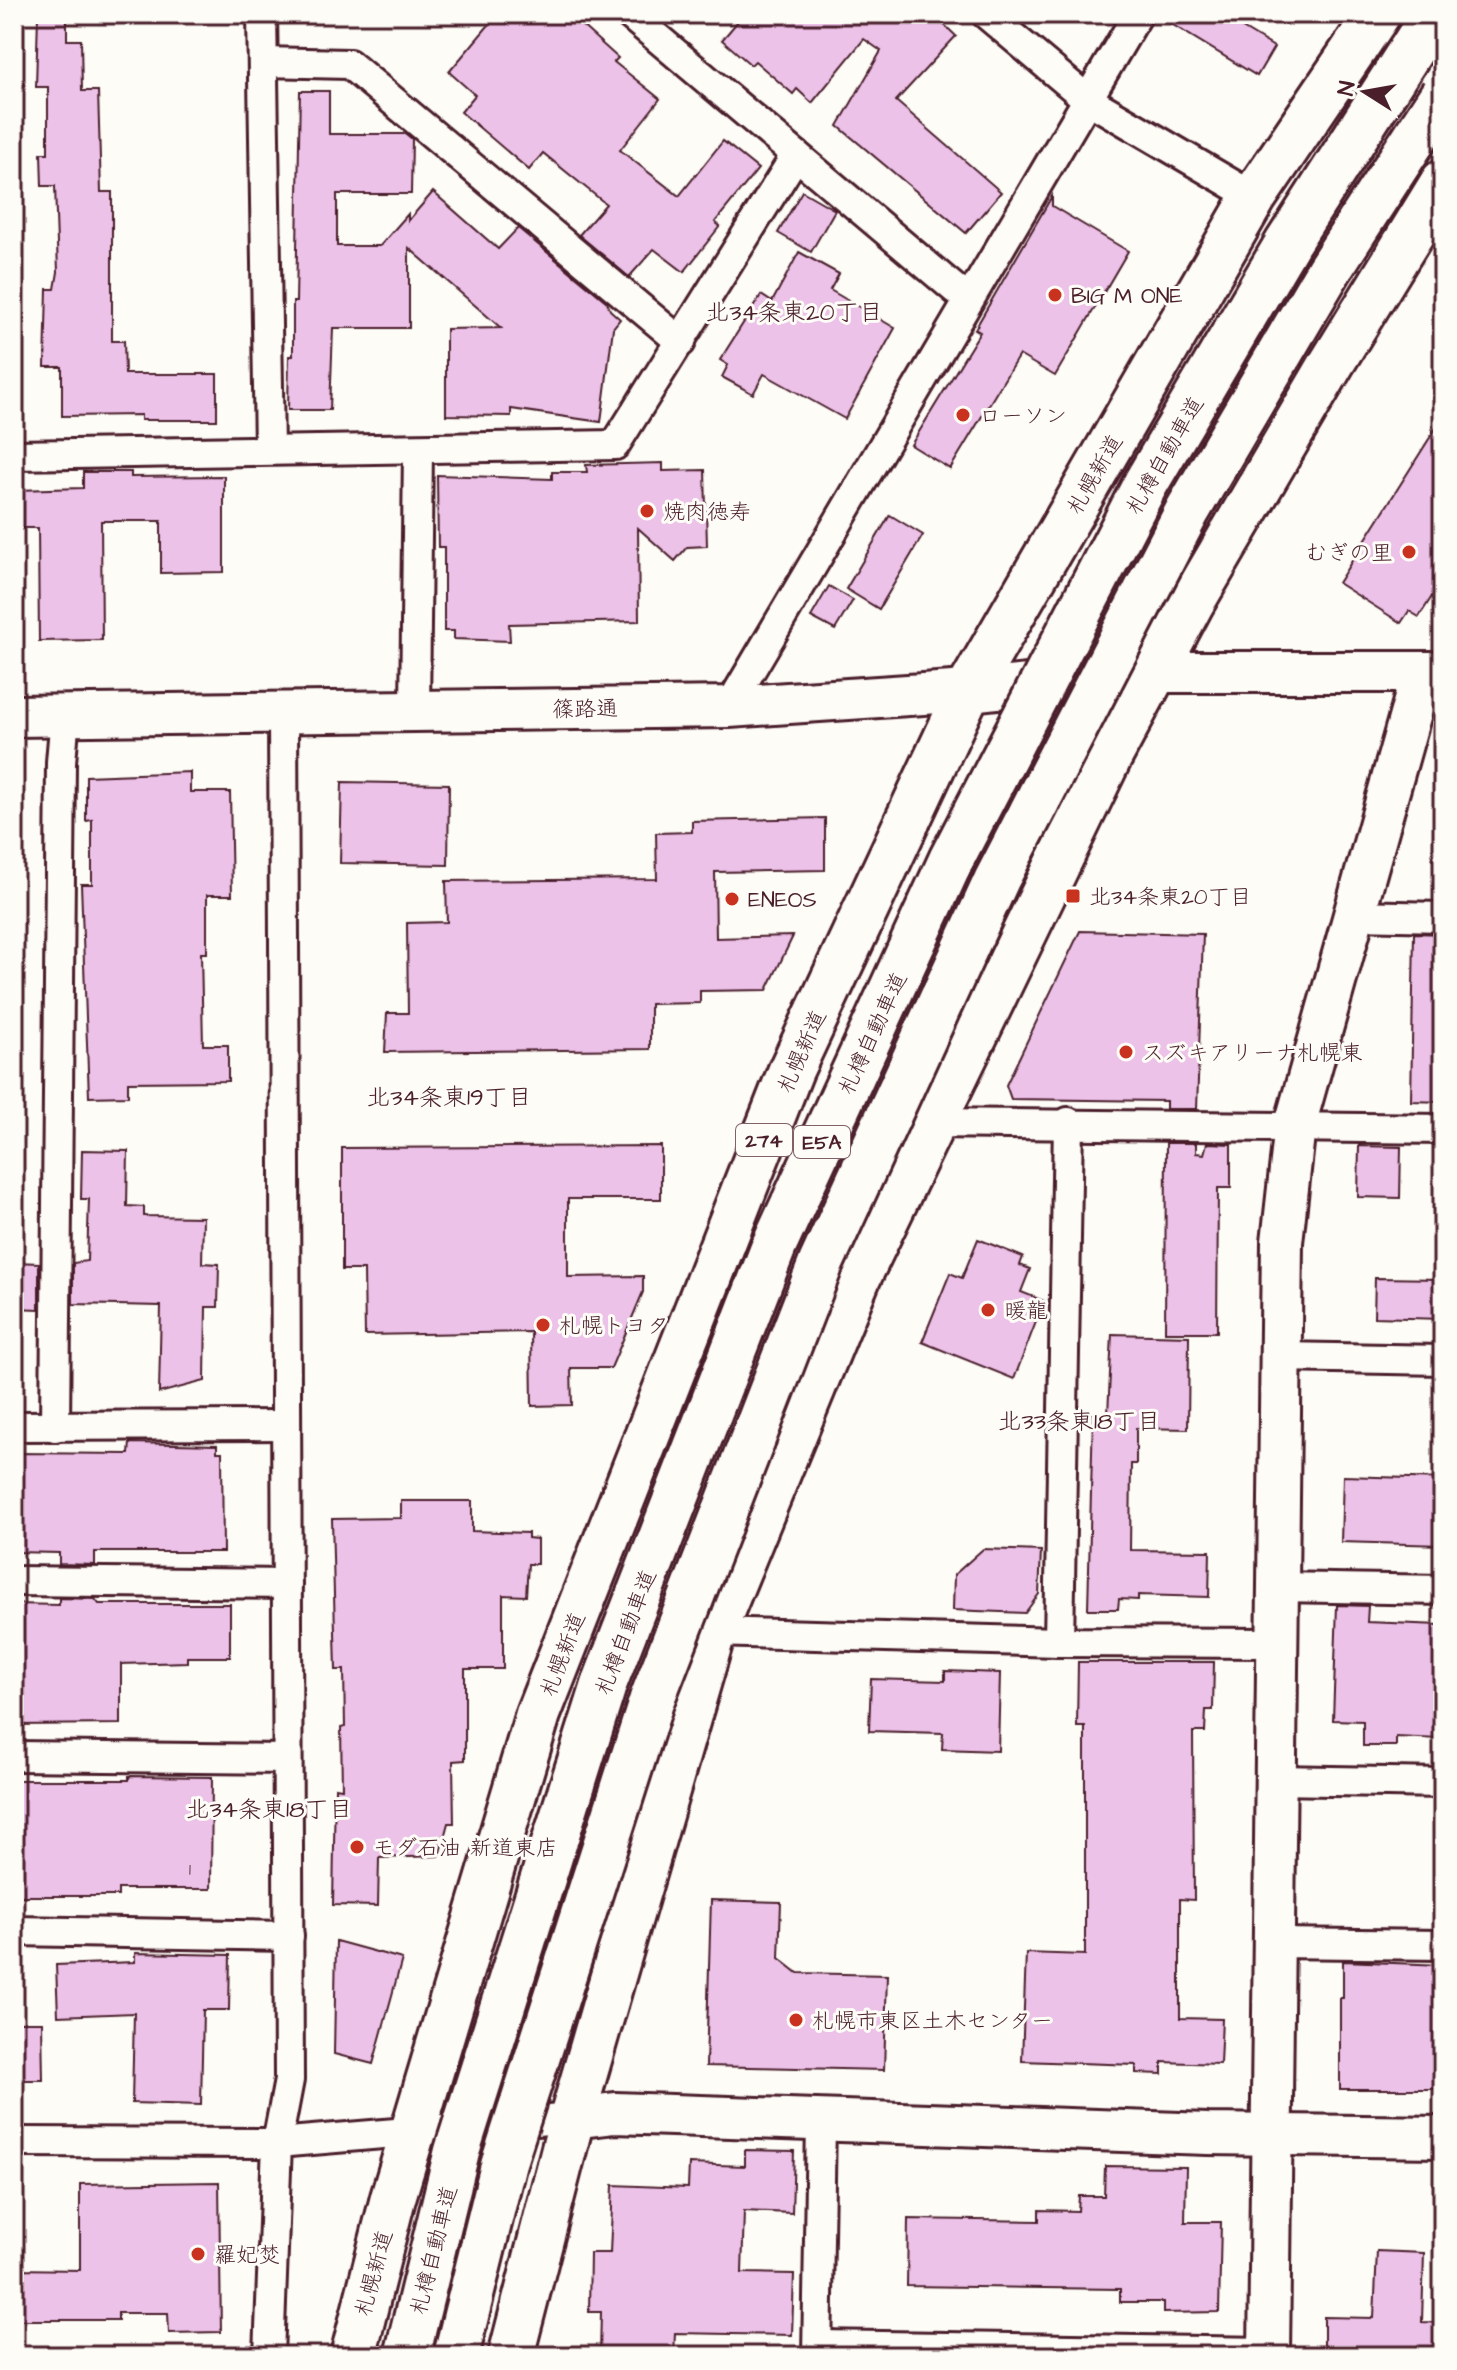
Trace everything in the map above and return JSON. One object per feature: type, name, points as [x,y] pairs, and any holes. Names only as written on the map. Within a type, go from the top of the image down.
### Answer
[{"type":"highway","name":"札幌新道","points":[[353,2356],[413,2130],[538,1714],[791,1070],[968,691],[1254,197],[1378,14]]},
{"type":"highway","name":"札樽自動車道","points":[[407,2356],[457,2151],[605,1682],[774,1246],[952,858],[1146,483],[1288,242],[1434,14]]},
{"type":"highway","name":"E5A","points":[[456,2356],[504,2162],[652,1699],[821,1263],[997,879],[1188,510],[1329,270],[1443,94]]},
{"type":"highway","points":[[511,2356],[572,2118],[713,1632],[858,1278],[1109,758],[1324,376],[1443,182]]},
{"type":"street","points":[[262,14],[269,449]]},
{"type":"street","points":[[629,14],[968,300]]},
{"type":"street","points":[[986,14],[1087,99],[1254,197]]},
{"type":"street","points":[[729,707],[1138,14]]},
{"type":"street","points":[[263,62],[349,64],[681,342]]},
{"type":"street","points":[[14,455],[615,445],[796,155]]},
{"type":"street","points":[[415,711],[418,449]]},
{"type":"street","points":[[821,2122],[818,2350],[1269,2354],[1282,1242],[1295,1125],[1354,915],[1436,670]]},
{"type":"street","name":"篠路通","points":[[14,716],[729,707],[968,691],[1155,672],[1436,670]]},
{"type":"street","points":[[269,2356],[277,2143],[289,2080],[283,712]]},
{"type":"street","points":[[55,1427],[61,762],[65,715]]},
{"type":"street","points":[[1354,915],[1443,917]]},
{"type":"street","points":[[931,1123],[1068,1122],[1443,1129]]},
{"type":"street","points":[[1059,1642],[1068,1122]]},
{"type":"street","points":[[1280,1357],[1443,1360]]},
{"type":"street","points":[[14,1426],[285,1425]]},
{"type":"street","points":[[14,1581],[287,1584]]},
{"type":"street","points":[[1278,1587],[1443,1590]]},
{"type":"street","points":[[713,1632],[1059,1642],[1277,1643]]},
{"type":"street","points":[[14,1756],[287,1759]]},
{"type":"street","points":[[1276,1780],[1443,1783]]},
{"type":"street","points":[[14,1931],[289,1936]]},
{"type":"street","points":[[1275,1943],[1443,1945]]},
{"type":"street","points":[[14,2142],[277,2143],[615,2113],[821,2122],[1443,2137]]},
{"type":"building","points":[[498,14],[569,14],[618,58],[614,62],[660,99],[620,150],[679,196],[723,141],[758,169],[715,222],[720,226],[684,272],[654,249],[629,277],[579,235],[606,204],[543,153],[529,170],[461,112],[475,95],[449,72]]},
{"type":"building","points":[[744,14],[933,14],[956,36],[896,101],[1001,192],[966,233],[838,126],[881,51],[864,39],[812,103],[797,89],[793,94],[755,61],[751,65],[722,40]]},
{"type":"building","points":[[1155,14],[1219,14],[1274,47],[1257,76]]},
{"type":"building","points":[[38,15],[67,15],[67,40],[81,40],[82,91],[98,91],[101,192],[112,192],[112,341],[124,341],[125,374],[217,374],[217,420],[141,420],[141,415],[62,416],[62,367],[45,367],[47,289],[55,289],[58,272],[55,186],[42,186],[41,153],[48,153],[48,87],[36,87]]},
{"type":"building","points":[[300,91],[329,91],[329,134],[406,134],[412,139],[411,194],[337,194],[337,246],[380,246],[408,214],[408,221],[433,192],[498,249],[518,228],[607,302],[610,310],[620,319],[613,328],[601,422],[511,409],[511,416],[446,415],[446,329],[501,328],[409,248],[409,328],[333,328],[330,410],[288,410],[289,356],[293,356],[293,302],[296,302]]},
{"type":"building","points":[[802,191],[835,210],[811,252],[778,233]]},
{"type":"building","points":[[1052,196],[1052,206],[1128,251],[1055,376],[1019,355],[950,469],[911,445],[980,332],[975,329]]},
{"type":"building","points":[[799,252],[839,274],[830,290],[895,328],[845,419],[764,374],[753,394],[722,377],[728,365],[720,360],[761,295],[772,302]]},
{"type":"building","points":[[1443,417],[1443,579],[1419,617],[1409,611],[1401,623],[1338,583]]},
{"type":"building","points":[[663,463],[663,471],[705,470],[707,546],[687,547],[675,561],[638,528],[639,621],[509,624],[510,641],[454,639],[454,631],[444,631],[444,547],[438,547],[437,475],[552,479],[552,472],[587,472],[586,465]]},
{"type":"building","points":[[83,472],[131,472],[131,477],[224,476],[224,572],[161,573],[161,521],[101,521],[102,640],[39,641],[38,528],[18,528],[17,490],[83,488]]},
{"type":"building","points":[[890,515],[923,535],[879,609],[846,589]]},
{"type":"building","points":[[829,586],[853,600],[835,630],[811,617]]},
{"type":"building","points":[[190,772],[190,792],[230,792],[232,895],[207,895],[207,953],[201,953],[203,1045],[228,1045],[228,1081],[128,1082],[128,1096],[89,1097],[81,884],[92,884],[92,820],[86,821],[86,776]]},
{"type":"building","points":[[342,782],[449,784],[448,865],[340,863]]},
{"type":"building","points":[[825,818],[825,870],[715,872],[716,938],[793,936],[767,990],[700,991],[700,1003],[650,1004],[650,1049],[385,1052],[387,1013],[408,1013],[407,923],[447,922],[446,881],[657,879],[656,833],[692,832],[692,821]]},
{"type":"building","points":[[1080,931],[1203,934],[1197,1109],[1166,1109],[1166,1101],[1011,1099],[1006,1085]]},
{"type":"building","points":[[1414,933],[1443,934],[1443,1102],[1411,1101]]},
{"type":"building","points":[[1166,1143],[1196,1143],[1196,1153],[1204,1154],[1207,1143],[1231,1144],[1231,1188],[1218,1188],[1217,1332],[1165,1332]]},
{"type":"building","points":[[661,1146],[661,1199],[568,1199],[568,1277],[643,1276],[643,1292],[611,1368],[571,1368],[572,1405],[532,1406],[531,1332],[365,1335],[364,1270],[342,1270],[342,1148]]},
{"type":"building","points":[[1359,1146],[1401,1147],[1400,1198],[1358,1197]]},
{"type":"building","points":[[82,1150],[128,1151],[127,1206],[144,1207],[144,1216],[203,1217],[202,1263],[219,1264],[218,1307],[206,1307],[205,1381],[159,1393],[161,1306],[73,1304],[73,1263],[87,1261],[89,1199],[81,1199]]},
{"type":"building","points":[[978,1239],[1023,1257],[1020,1265],[1030,1269],[1021,1292],[1044,1301],[1014,1379],[922,1342],[950,1273],[962,1278]]},
{"type":"building","points":[[14,1262],[39,1263],[39,1309],[14,1308]]},
{"type":"building","points":[[1375,1278],[1443,1279],[1443,1319],[1374,1317]]},
{"type":"building","points":[[1112,1334],[1189,1336],[1188,1429],[1136,1428],[1136,1464],[1131,1464],[1130,1550],[1210,1551],[1209,1597],[1138,1595],[1138,1600],[1119,1599],[1118,1609],[1088,1609],[1093,1414],[1108,1414]]},
{"type":"building","points":[[130,1443],[217,1445],[217,1452],[222,1452],[223,1552],[95,1552],[95,1565],[59,1564],[59,1553],[14,1552],[14,1453],[129,1454]]},
{"type":"building","points":[[1343,1476],[1443,1479],[1442,1545],[1341,1542]]},
{"type":"building","points":[[401,1501],[472,1501],[472,1531],[528,1533],[528,1538],[537,1539],[537,1564],[528,1564],[526,1596],[503,1595],[503,1669],[465,1669],[465,1760],[453,1761],[454,1823],[448,1823],[439,1856],[379,1858],[378,1906],[333,1905],[335,1787],[342,1788],[341,1728],[345,1727],[344,1670],[336,1670],[332,1519],[401,1518]]},
{"type":"building","points":[[983,1549],[1041,1551],[1039,1594],[1025,1613],[953,1610],[954,1575]]},
{"type":"building","points":[[59,1598],[95,1599],[99,1604],[230,1604],[230,1657],[187,1657],[187,1662],[121,1664],[121,1724],[14,1725],[14,1604],[59,1605]]},
{"type":"building","points":[[1337,1605],[1368,1606],[1367,1622],[1440,1625],[1440,1739],[1396,1737],[1396,1746],[1363,1746],[1363,1721],[1333,1720]]},
{"type":"building","points":[[1078,1662],[1214,1662],[1213,1710],[1206,1710],[1205,1732],[1193,1732],[1194,1900],[1180,1899],[1180,2018],[1222,2019],[1220,2064],[1162,2062],[1162,2074],[1136,2073],[1136,2065],[1022,2061],[1026,1953],[1085,1955],[1085,1727],[1077,1727]]},
{"type":"building","points":[[945,1671],[1000,1673],[998,1751],[942,1749],[943,1733],[869,1731],[871,1679],[945,1681]]},
{"type":"building","points":[[129,1776],[212,1777],[211,1889],[118,1889],[118,1896],[14,1896],[14,1780],[129,1780]]},
{"type":"building","name":"札幌市東区土木センター","points":[[711,1900],[781,1902],[779,1958],[798,1973],[887,1975],[884,2070],[706,2066]]},
{"type":"building","points":[[336,1941],[402,1959],[373,2064],[334,2054]]},
{"type":"building","points":[[135,1953],[230,1955],[229,2010],[203,2010],[201,2105],[132,2103],[134,2013],[58,2016],[56,1965],[135,1962]]},
{"type":"building","points":[[1343,1961],[1443,1965],[1443,2089],[1340,2089]]},
{"type":"building","points":[[14,2022],[42,2022],[43,2080],[14,2080]]},
{"type":"building","points":[[745,2150],[794,2151],[792,2213],[744,2211],[742,2273],[794,2274],[792,2335],[675,2333],[674,2356],[600,2356],[601,2312],[589,2312],[590,2253],[610,2253],[613,2185],[688,2188],[689,2164],[745,2166]]},
{"type":"building","points":[[1105,2166],[1186,2167],[1185,2222],[1221,2222],[1219,2312],[1163,2313],[1163,2302],[1120,2302],[1120,2289],[907,2286],[908,2219],[1039,2221],[1039,2210],[1078,2211],[1079,2196],[1104,2196]]},
{"type":"building","points":[[219,2182],[221,2332],[169,2333],[168,2313],[118,2313],[118,2320],[14,2320],[14,2269],[80,2270],[80,2184]]},
{"type":"building","points":[[1377,2251],[1424,2253],[1422,2322],[1443,2323],[1443,2355],[1324,2352],[1324,2317],[1374,2318]]},
{"type":"place","name":"BIG M ONE","points":[[1055,295]]},
{"type":"place","name":"ローソン","points":[[963,415]]},
{"type":"place","name":"焼肉徳寿","points":[[647,511]]},
{"type":"place","name":"むぎの里","points":[[1409,552]]},
{"type":"place","name":"北34条東20丁目","points":[[1073,896]]},
{"type":"place","name":"ENEOS","points":[[732,899]]},
{"type":"place","name":"スズキアリーナ札幌東","points":[[1126,1052]]},
{"type":"place","name":"暖龍","points":[[988,1310]]},
{"type":"place","name":"札幌トヨタ","points":[[543,1325]]},
{"type":"place","name":"モダ石油 新道東店","points":[[357,1847]]},
{"type":"place","name":"札幌市東区土木センター","points":[[796,2020]]},
{"type":"place","name":"羅妃焚","points":[[198,2254]]},
{"type":"district","name":"北34条東20丁目","points":[[794,312]]},
{"type":"district","name":"北34条東19丁目","points":[[449,1097]]},
{"type":"district","name":"北33条東18丁目","points":[[1079,1421]]},
{"type":"district","name":"北34条東18丁目","points":[[269,1809]]}]
